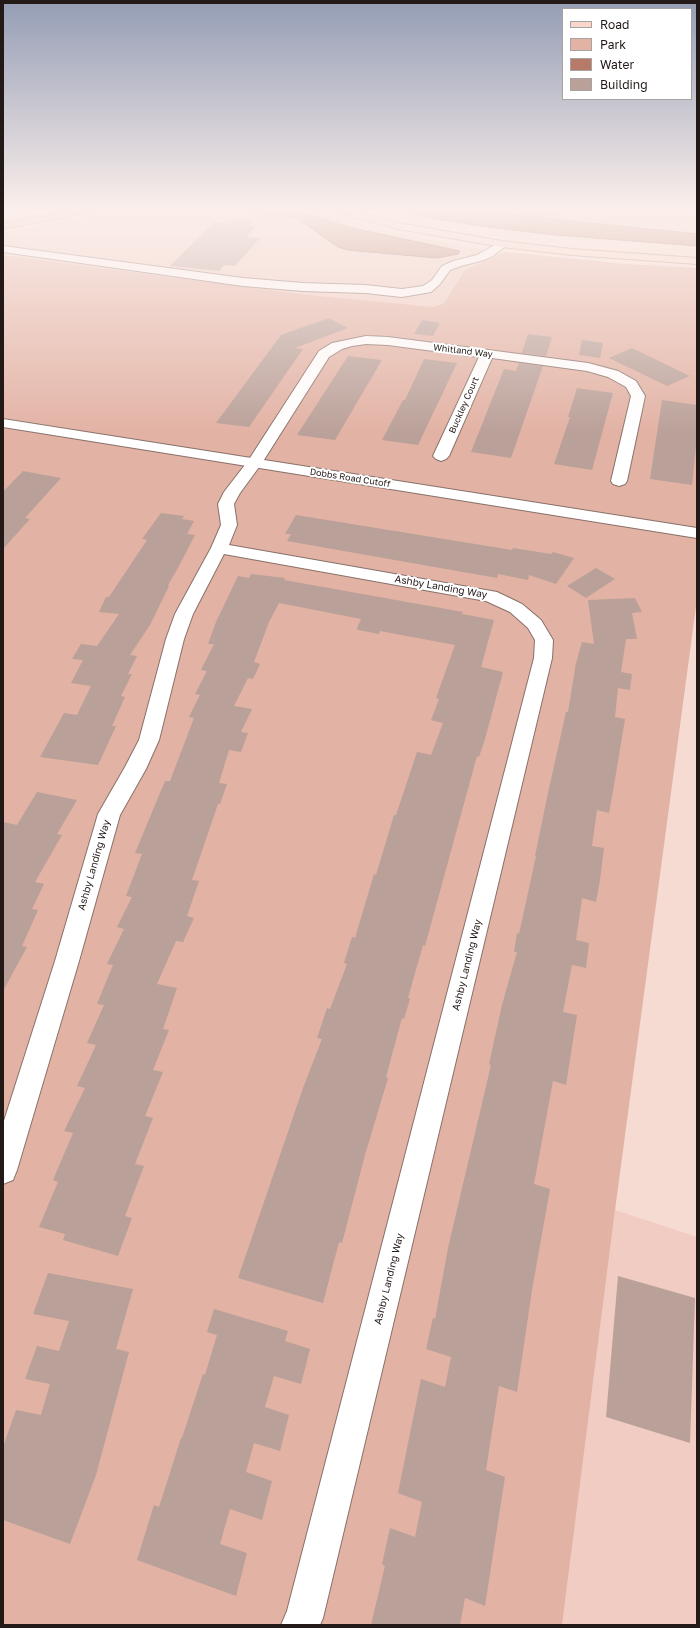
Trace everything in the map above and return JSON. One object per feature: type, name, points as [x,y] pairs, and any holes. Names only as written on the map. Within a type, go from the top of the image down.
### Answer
[{"type":"street","points":[[267,284],[402,292],[428,289],[434,284]]},
{"type":"street","name":"Whitland Way","points":[[254,463],[324,354],[337,346],[351,342],[366,340],[388,341],[588,367],[613,374],[631,384],[638,396],[619,481]]},
{"type":"street","name":"Buckley Court","points":[[441,456],[487,354]]},
{"type":"street","name":"Dobbs Road Cutoff","points":[[3,423],[697,532]]},
{"type":"street","name":"Ashby Landing Way","points":[[3,1170],[67,961],[109,814],[135,769],[149,740],[177,633],[184,614],[219,548],[229,525],[226,504],[232,492],[254,463]]},
{"type":"street","name":"Ashby Landing Way","points":[[219,548],[491,596],[516,608],[535,624],[544,640],[541,666],[304,1618],[300,1625]]},
{"type":"shaded area","points":[[224,284],[456,284],[444,303],[434,307],[300,294]]},
{"type":"shaded area","points":[[615,1210],[697,1237],[697,1625],[562,1625]]},
{"type":"green space","points":[[3,284],[224,284],[300,294],[434,307],[444,303],[456,284],[697,284],[697,528],[3,419]]},
{"type":"green space","points":[[3,427],[697,537],[697,599],[615,1210],[562,1625],[3,1625]]},
{"type":"building","points":[[329,318],[348,328],[295,348],[303,349],[249,427],[216,423],[281,335]]},
{"type":"building","points":[[422,320],[440,323],[433,336],[414,334]]},
{"type":"building","points":[[528,334],[552,337],[546,356],[522,353]]},
{"type":"building","points":[[582,340],[603,343],[600,358],[579,355]]},
{"type":"building","points":[[632,348],[690,376],[667,386],[609,358]]},
{"type":"building","points":[[348,356],[382,360],[335,440],[297,435]]},
{"type":"building","points":[[424,359],[457,363],[418,445],[382,440],[403,400],[405,400]]},
{"type":"building","points":[[519,363],[543,366],[511,458],[471,452],[504,369],[516,371]]},
{"type":"building","points":[[577,388],[613,393],[592,470],[554,464],[570,417],[568,417]]},
{"type":"building","points":[[662,400],[697,405],[697,436],[692,485],[650,479]]},
{"type":"building","points":[[23,471],[61,478],[25,518],[30,519],[3,549],[3,492]]},
{"type":"building","points":[[161,513],[184,516],[182,519],[194,521],[187,534],[195,535],[168,585],[169,586],[150,625],[130,655],[137,656],[128,674],[132,674],[121,696],[125,697],[112,726],[116,726],[98,765],[40,757],[64,713],[77,715],[91,686],[71,683],[83,660],[72,659],[81,644],[97,646],[119,614],[99,612],[106,597],[109,597],[147,540],[142,539]]},
{"type":"building","points":[[296,515],[512,550],[513,548],[551,554],[553,552],[574,558],[556,584],[529,575],[528,580],[498,574],[497,578],[287,541],[291,534],[285,534]]},
{"type":"building","points":[[596,568],[615,579],[586,598],[567,586]]},
{"type":"building","points":[[251,574],[285,578],[284,580],[463,612],[462,614],[494,620],[481,667],[503,672],[485,739],[479,757],[477,756],[425,946],[423,945],[408,998],[410,999],[404,1019],[402,1018],[386,1077],[388,1078],[365,1155],[342,1243],[339,1242],[323,1303],[238,1278],[303,1088],[322,1039],[317,1038],[327,1008],[330,1009],[347,964],[344,963],[352,937],[355,938],[374,874],[376,875],[394,815],[396,815],[417,752],[431,755],[443,723],[431,720],[439,699],[436,698],[455,645],[380,631],[379,634],[358,630],[357,628],[361,619],[279,603],[269,622],[254,662],[260,664],[253,679],[248,678],[234,706],[252,709],[241,732],[248,733],[241,752],[229,750],[219,783],[227,784],[220,804],[218,804],[192,880],[199,881],[187,916],[194,918],[183,942],[176,941],[157,984],[177,988],[163,1029],[169,1030],[153,1070],[163,1072],[145,1116],[153,1118],[135,1164],[144,1166],[125,1216],[132,1218],[118,1256],[63,1240],[65,1234],[39,1227],[58,1182],[53,1180],[73,1133],[64,1131],[85,1088],[77,1086],[96,1045],[87,1043],[104,1005],[97,1004],[113,965],[107,964],[124,929],[117,927],[132,897],[126,896],[142,854],[135,853],[165,781],[170,781],[194,718],[189,717],[200,695],[195,694],[207,671],[201,670],[214,644],[208,644],[216,622],[238,576],[249,578]]},
{"type":"building","points":[[635,598],[642,612],[632,613],[637,639],[626,639],[621,672],[632,674],[630,690],[618,688],[615,717],[625,719],[613,791],[609,813],[597,810],[592,846],[604,848],[600,880],[596,902],[582,898],[576,940],[589,943],[586,968],[572,965],[563,1012],[577,1015],[566,1085],[553,1081],[534,1184],[550,1189],[532,1290],[517,1392],[499,1386],[486,1470],[505,1477],[485,1606],[465,1598],[460,1625],[371,1625],[385,1566],[382,1564],[390,1528],[415,1537],[422,1502],[398,1493],[421,1379],[445,1387],[451,1357],[426,1349],[433,1318],[435,1319],[448,1248],[491,1065],[489,1064],[502,1005],[517,952],[514,952],[517,933],[519,934],[548,793],[566,712],[568,712],[576,663],[582,642],[594,644],[588,600]]},
{"type":"building","points":[[37,792],[77,800],[57,834],[62,835],[35,882],[44,884],[32,909],[38,910],[22,946],[27,947],[3,991],[3,822],[17,825]]},
{"type":"building","points":[[48,1273],[133,1289],[116,1349],[129,1352],[96,1475],[70,1544],[3,1520],[3,1447],[16,1410],[41,1415],[50,1384],[25,1379],[37,1346],[59,1351],[69,1321],[33,1314]]},
{"type":"building","points":[[618,1276],[695,1298],[690,1443],[606,1417]]},
{"type":"building","points":[[214,1309],[288,1331],[285,1341],[310,1349],[301,1384],[274,1376],[265,1407],[289,1415],[280,1451],[254,1443],[246,1472],[272,1481],[262,1520],[230,1509],[220,1544],[247,1553],[236,1596],[137,1560],[154,1505],[159,1507],[203,1374],[205,1375],[217,1335],[207,1332]]}]
